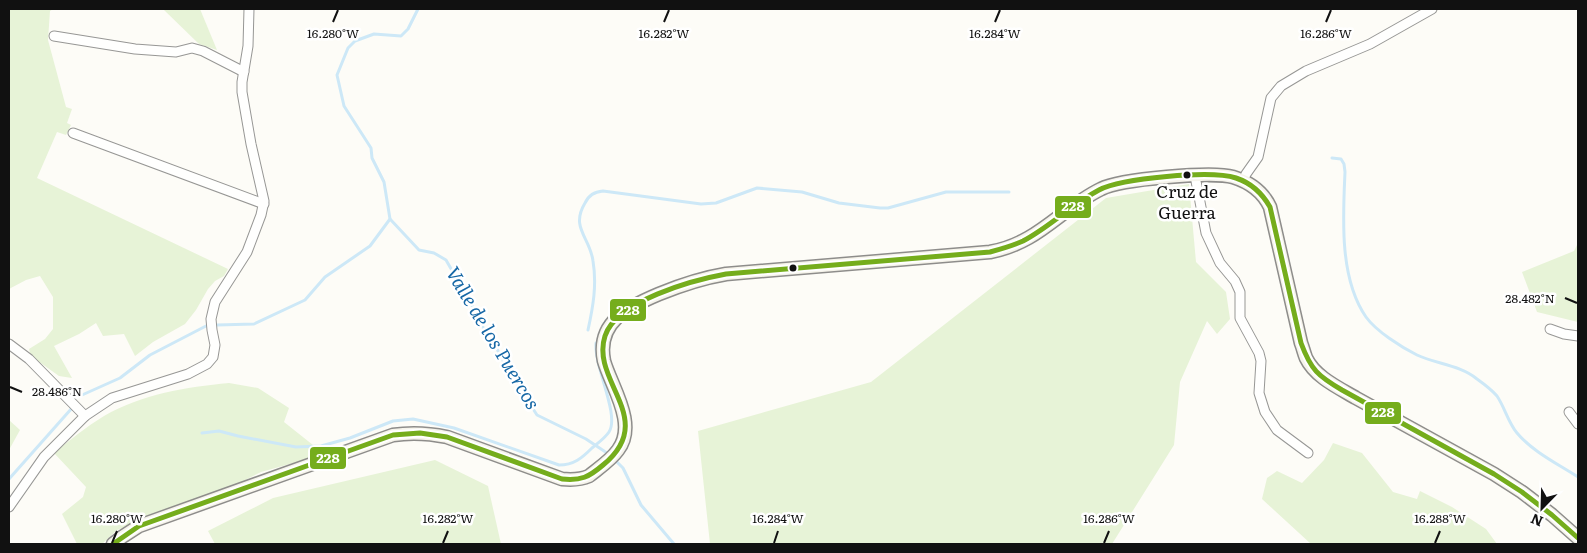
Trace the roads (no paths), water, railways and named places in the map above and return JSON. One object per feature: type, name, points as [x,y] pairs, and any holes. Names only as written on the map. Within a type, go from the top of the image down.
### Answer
[{"type":"main road","points":[[113,544],[139,526],[393,435],[410,432],[447,437],[562,479],[578,480],[589,476],[618,451],[624,436],[624,418],[620,401],[602,354],[604,339],[608,328],[617,317],[642,301],[678,286],[726,274],[1005,250],[1031,238],[1102,188],[1116,184],[1195,176],[1226,176],[1243,181],[1260,192],[1266,199],[1270,208],[1301,342],[1306,358],[1314,369],[1350,395],[1487,470],[1522,492],[1578,538]]},
{"type":"street","points":[[9,507],[44,457],[85,416],[112,398],[188,374],[210,361],[215,349],[211,320],[215,302],[247,252],[264,204],[242,92],[248,46],[249,9]]},
{"type":"street","points":[[1243,181],[1258,157],[1271,98],[1281,86],[1306,71],[1370,44],[1432,9]]},
{"type":"street","points":[[54,36],[176,52],[192,48],[203,51],[244,72]]},
{"type":"street","points":[[73,133],[264,204]]},
{"type":"street","points":[[1195,176],[1206,233],[1220,262],[1230,274],[1240,292],[1240,318],[1259,353],[1261,361],[1259,393],[1265,412],[1277,430],[1308,452]]},
{"type":"street","points":[[1550,329],[1578,336]]},
{"type":"street","points":[[9,344],[29,360],[85,416]]},
{"type":"street","points":[[1569,412],[1578,424]]},
{"type":"waterway","points":[[217,325],[254,324],[305,300],[325,277],[370,246],[390,219],[384,182],[372,158],[371,148],[344,106],[337,75],[348,48],[355,41],[374,34],[401,36],[408,29],[418,9]]},
{"type":"waterway","points":[[1332,158],[1341,159],[1344,164],[1344,227],[1347,266],[1357,301],[1366,317],[1382,333],[1411,352],[1470,374],[1485,385],[1497,396],[1514,429],[1523,440],[1538,452],[1578,477]]},
{"type":"waterway","points":[[588,330],[595,279],[593,261],[580,226],[580,219],[587,200],[592,194],[597,192],[603,191],[701,204],[716,203],[757,188],[802,192],[839,203],[880,208],[888,208],[946,192],[1009,192]]},
{"type":"waterway","name":"Valle de los Puercos","points":[[390,219],[419,250],[434,253],[446,260],[477,314],[487,336],[537,415],[586,439],[610,455]]},
{"type":"waterway","points":[[82,395],[120,378],[150,355],[206,326]]},
{"type":"waterway","points":[[202,433],[219,431],[296,447],[321,446],[350,438],[393,421],[413,419],[454,428],[559,465],[569,464],[581,458],[603,438],[609,432],[612,424],[609,403],[596,353],[596,343]]},
{"type":"waterway","points":[[9,479],[72,408]]},
{"type":"waterway","name":"Valle de los Puercos","points":[[614,459],[623,468],[641,505],[674,544]]},
{"type":"place","name":"Cruz de Guerra","points":[[1187,175]]}]
